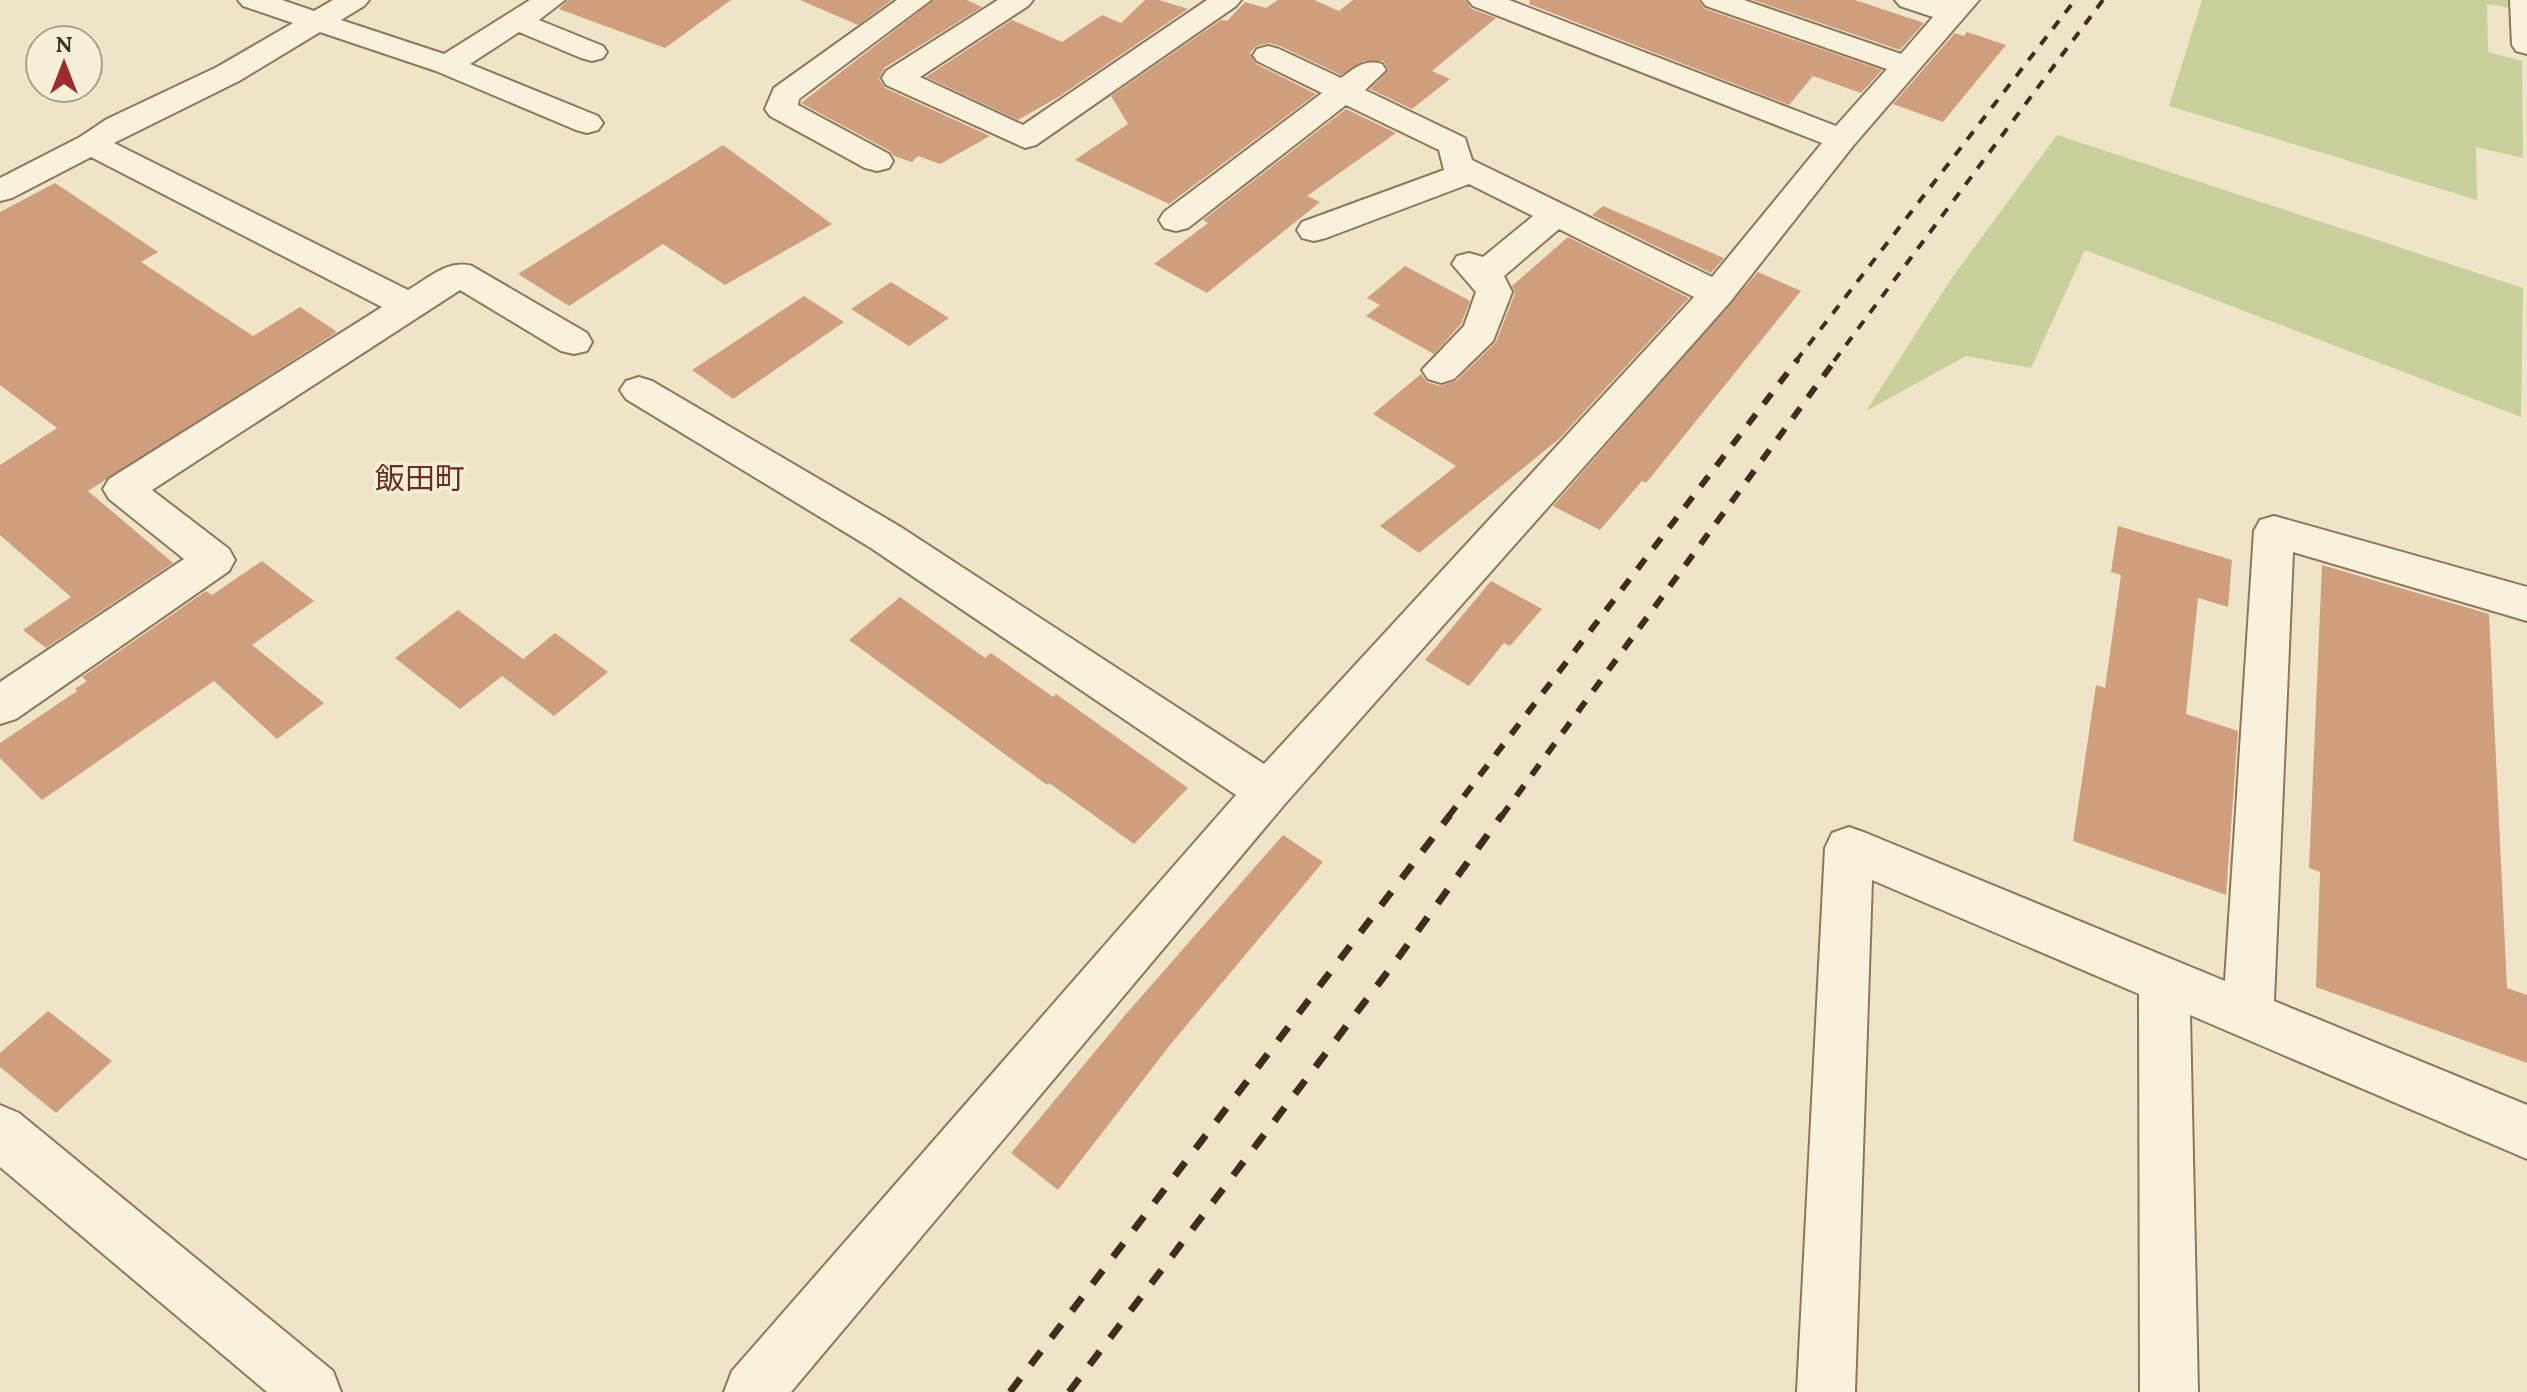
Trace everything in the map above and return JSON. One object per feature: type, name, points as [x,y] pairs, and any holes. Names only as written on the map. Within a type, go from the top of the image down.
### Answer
[{"type":"street","points":[[253,0],[447,65],[587,123]]},
{"type":"street","points":[[0,191],[91,144],[118,126],[228,74],[354,0]]},
{"type":"street","points":[[447,65],[550,0]]},
{"type":"street","points":[[877,161],[781,109],[785,95],[916,0]]},
{"type":"street","points":[[1018,0],[897,78],[1025,138],[1226,0]]},
{"type":"street","points":[[1483,0],[1842,139]]},
{"type":"street","points":[[1716,0],[1907,66]]},
{"type":"street","points":[[1910,0],[1958,7]]},
{"type":"street","points":[[2525,0],[2527,45]]},
{"type":"street","points":[[753,1392],[1268,791],[1717,294],[1842,139],[1958,7]]},
{"type":"street","points":[[517,21],[592,52]]},
{"type":"street","points":[[1268,55],[1454,145],[1457,165],[1470,172],[1717,294]]},
{"type":"street","points":[[1176,220],[1371,70]]},
{"type":"street","points":[[91,144],[410,306]]},
{"type":"street","points":[[1314,230],[1470,172]]},
{"type":"street","points":[[1441,370],[1480,332],[1494,292],[1476,269],[1556,214]]},
{"type":"street","points":[[0,706],[214,560],[123,489],[460,274],[574,342]]},
{"type":"street","points":[[639,390],[885,537],[1268,791]]},
{"type":"street","points":[[2248,1015],[2274,531],[2527,604]]},
{"type":"street","points":[[1826,1392],[1849,848],[2527,1132]]},
{"type":"street","points":[[2164,980],[2169,1392]]},
{"type":"street","points":[[0,1132],[312,1392]]},
{"type":"green space","points":[[2202,0],[2515,0],[2515,9],[2487,4],[2488,52],[2522,61],[2523,158],[2476,147],[2477,200],[2169,106]]},
{"type":"green space","points":[[2057,135],[2523,288],[2521,417],[2085,250],[2031,368],[1966,356],[1866,411],[1951,279]]},
{"type":"building","points":[[568,0],[731,0],[665,48],[559,9]]},
{"type":"building","points":[[800,0],[892,0],[858,25]]},
{"type":"building","points":[[934,0],[967,0],[982,7],[884,68],[879,79],[885,88],[990,136],[940,164],[918,156],[912,162],[894,156],[801,103]]},
{"type":"building","points":[[1145,0],[1159,0],[1188,9],[1060,96],[1018,120],[926,77],[1012,20],[1062,42],[1102,15],[1121,23]]},
{"type":"building","points":[[1278,0],[1314,0],[1339,11],[1353,0],[1465,0],[1472,9],[1496,18],[1432,71],[1450,79],[1412,109],[1370,89],[1389,70],[1383,61],[1364,61],[1341,75],[1280,46],[1269,43],[1256,46],[1250,53],[1256,64],[1316,94],[1169,204],[1075,160],[1128,124],[1111,96],[1221,20],[1227,21],[1245,2],[1266,8]]},
{"type":"building","points":[[1530,0],[1698,0],[1705,9],[1882,70],[1861,93],[1813,76],[1789,105],[1529,4]]},
{"type":"building","points":[[1753,0],[1855,0],[1924,23],[1900,50]]},
{"type":"building","points":[[1967,32],[2006,45],[1943,122],[1893,104],[1955,33],[1964,36]]},
{"type":"building","points":[[1346,109],[1396,133],[1307,196],[1320,202],[1207,293],[1154,264],[1208,223],[1203,220]]},
{"type":"building","points":[[723,145],[832,224],[725,285],[663,244],[569,306],[518,274]]},
{"type":"building","points":[[55,183],[158,252],[141,262],[253,336],[300,307],[337,332],[88,491],[173,563],[46,648],[23,630],[71,597],[0,535],[0,465],[57,428],[0,385],[0,212]]},
{"type":"building","points":[[1603,206],[1724,258],[1711,273],[1592,215]]},
{"type":"building","points":[[1568,237],[1689,298],[1559,439],[1419,553],[1380,526],[1456,466],[1373,414],[1421,374],[1427,382],[1440,386],[1456,381],[1496,342],[1515,293],[1512,286]]},
{"type":"building","points":[[1405,266],[1470,301],[1461,324],[1434,354],[1366,316],[1380,305],[1367,298]]},
{"type":"building","points":[[1758,272],[1801,291],[1646,483],[1642,481],[1600,530],[1553,506]]},
{"type":"building","points":[[891,282],[949,318],[909,346],[851,309]]},
{"type":"building","points":[[804,296],[844,322],[733,399],[692,370]]},
{"type":"building","points":[[2118,526],[2232,560],[2228,607],[2198,598],[2186,714],[2238,731],[2226,895],[2073,841],[2096,685],[2105,688],[2121,575],[2111,572]]},
{"type":"building","points":[[262,561],[314,601],[252,645],[324,703],[277,739],[214,681],[42,800],[0,758],[0,743],[77,691],[75,689],[87,681],[82,677],[206,591],[212,595]]},
{"type":"building","points":[[2322,565],[2489,614],[2507,988],[2527,995],[2527,1063],[2316,987],[2320,872],[2309,868]]},
{"type":"building","points":[[1491,581],[1542,609],[1510,646],[1504,643],[1469,686],[1425,660]]},
{"type":"building","points":[[900,597],[985,658],[991,653],[1053,697],[1056,694],[1188,788],[1134,844],[1049,783],[1047,785],[849,640]]},
{"type":"building","points":[[458,610],[523,659],[555,633],[608,672],[554,716],[502,676],[460,709],[395,658]]},
{"type":"building","points":[[1283,835],[1323,862],[1170,1045],[1058,1190],[1011,1153],[1126,1014]]},
{"type":"building","points":[[48,1011],[112,1061],[56,1113],[0,1067],[0,1053]]},
{"type":"railway","points":[[1796,361],[2075,0]]},
{"type":"railway","points":[[1834,361],[2103,0]]},
{"type":"railway","points":[[1448,817],[1798,359]]},
{"type":"railway","points":[[1501,817],[1836,359]]},
{"type":"railway","points":[[1010,1392],[1450,815]]},
{"type":"railway","points":[[1069,1392],[1398,958],[1502,815]]},
{"type":"district","name":"飯田町","points":[[420,478]]}]
